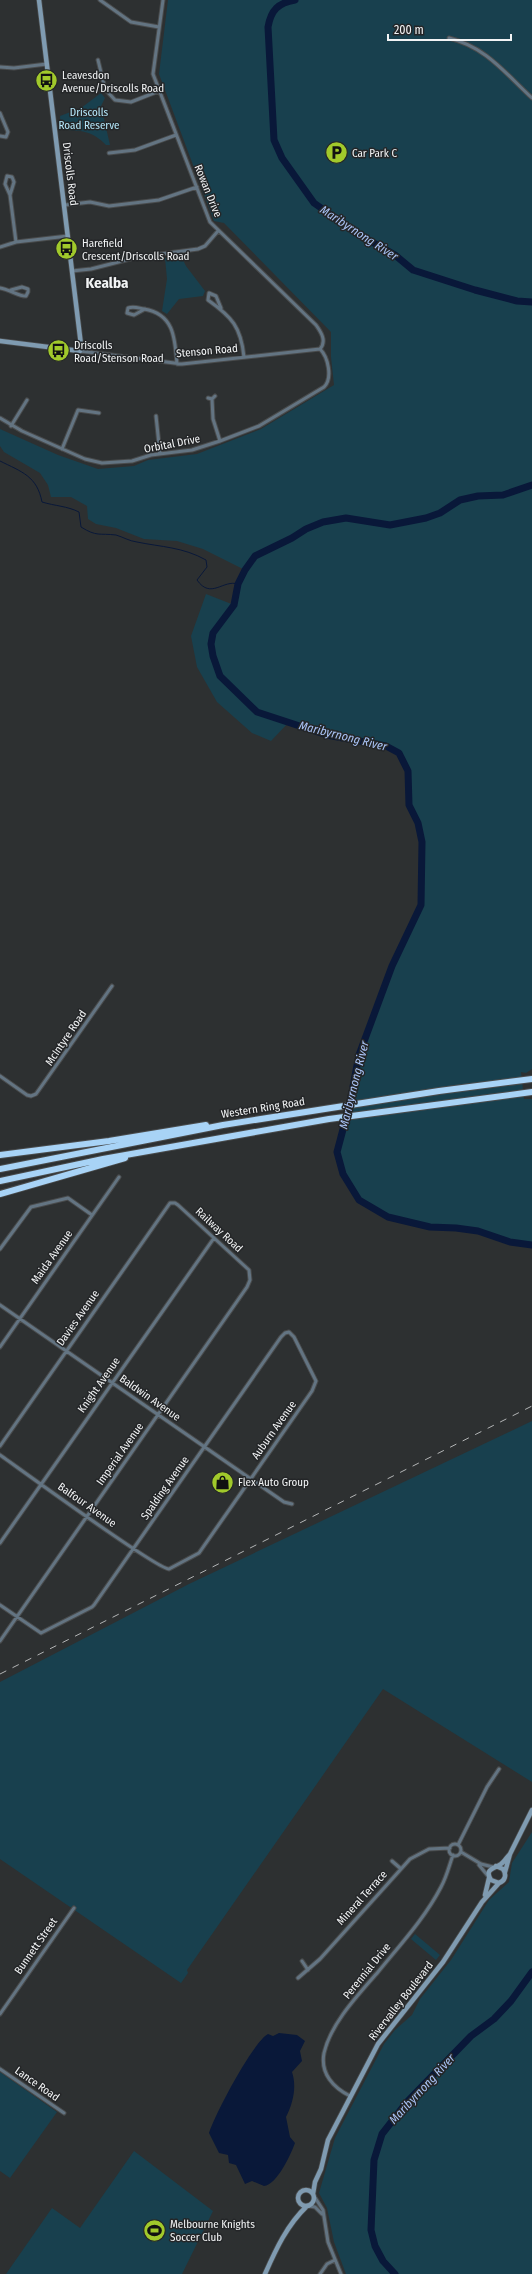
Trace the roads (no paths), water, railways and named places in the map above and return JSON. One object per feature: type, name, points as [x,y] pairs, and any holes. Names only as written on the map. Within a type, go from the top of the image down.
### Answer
[{"type":"highway","name":"Western Ring Road","points":[[131,1140],[196,1126],[223,1125],[532,1079]]},
{"type":"highway","name":"Western Ring Road","points":[[0,1180],[143,1152],[328,1119],[532,1092]]},
{"type":"highway","points":[[0,1155],[131,1140]]},
{"type":"highway","points":[[0,1170],[131,1140]]},
{"type":"highway","points":[[0,1194],[143,1152]]},
{"type":"street","name":"Driscolls Road","points":[[39,0],[65,205],[80,335],[80,351]]},
{"type":"street","points":[[100,0],[131,22],[159,27]]},
{"type":"street","name":"Rowan Drive","points":[[163,0],[153,74],[210,222],[316,325],[323,338],[323,345],[320,349]]},
{"type":"street","points":[[449,38],[466,43],[484,52],[532,98]]},
{"type":"street","points":[[98,60],[105,89],[115,100],[131,102],[159,91]]},
{"type":"street","points":[[0,67],[14,68],[48,64]]},
{"type":"street","points":[[0,112],[0,120],[8,132],[6,137],[0,136]]},
{"type":"street","points":[[109,153],[135,150],[176,135]]},
{"type":"street","points":[[10,194],[5,184],[7,176],[13,180],[10,194],[16,242]]},
{"type":"street","points":[[65,205],[90,202],[109,206],[160,200],[196,187]]},
{"type":"street","points":[[72,271],[91,269],[138,257],[198,249],[205,246],[218,231]]},
{"type":"street","points":[[0,247],[16,242],[68,236]]},
{"type":"street","points":[[0,288],[11,290],[22,296],[26,296],[28,292],[28,289],[22,287],[11,290]]},
{"type":"street","points":[[220,308],[216,296],[208,293],[208,300],[220,308],[239,330],[244,357]]},
{"type":"street","points":[[145,309],[132,316],[127,311],[130,307],[145,309],[161,315],[171,328],[177,364]]},
{"type":"street","name":"Stenson Road","points":[[0,341],[177,364],[320,349]]},
{"type":"street","name":"Orbital Drive","points":[[0,418],[11,426],[62,449],[102,462],[132,460],[160,454],[192,450],[259,426],[327,384],[329,378],[326,358],[320,349]]},
{"type":"street","points":[[208,398],[214,398],[213,418],[220,441]]},
{"type":"street","points":[[11,426],[26,400]]},
{"type":"street","points":[[62,449],[78,410],[99,413]]},
{"type":"street","points":[[156,416],[160,454]]},
{"type":"street","name":"McIntyre Road","points":[[0,1076],[31,1096],[41,1090],[112,986]]},
{"type":"street","name":"Maida Avenue","points":[[0,1347],[119,1177]]},
{"type":"street","points":[[0,1249],[30,1207],[68,1198],[92,1215]]},
{"type":"street","name":"Railway Road","points":[[173,1202],[247,1268],[250,1275]]},
{"type":"street","name":"Davies Avenue","points":[[0,1446],[166,1208],[173,1202]]},
{"type":"street","name":"Knight Avenue","points":[[0,1543],[214,1238]]},
{"type":"street","name":"Imperial Avenue","points":[[0,1641],[247,1287],[250,1275]]},
{"type":"street","name":"Baldwin Avenue","points":[[0,1305],[284,1502],[292,1504]]},
{"type":"street","name":"Auburn Avenue","points":[[164,1569],[199,1553],[316,1383],[295,1339],[287,1332]]},
{"type":"street","name":"Spalding Avenue","points":[[17,1617],[39,1632],[92,1607],[281,1338],[287,1332]]},
{"type":"street","name":"Balfour Avenue","points":[[0,1455],[164,1569]]},
{"type":"street","points":[[0,1605],[17,1617]]},
{"type":"street","points":[[458,1845],[499,1769]]},
{"type":"street","points":[[475,1861],[486,1871],[493,1882],[498,1883],[504,1880],[510,1854],[532,1810]]},
{"type":"street","points":[[458,1845],[452,1845],[450,1848],[453,1855],[461,1852]]},
{"type":"street","points":[[458,1845],[461,1848],[461,1852],[487,1867],[502,1864],[510,1854]]},
{"type":"street","name":"Mineral Terrace","points":[[298,1978],[308,1970],[400,1868],[418,1853],[429,1849],[450,1848]]},
{"type":"street","name":"Perennial Drive","points":[[350,2096],[337,2088],[327,2075],[324,2058],[328,2044],[348,2008],[410,1932],[437,1894],[453,1855]]},
{"type":"street","points":[[392,1861],[400,1868]]},
{"type":"street","points":[[489,1877],[490,1870],[495,1866],[501,1867],[505,1872]]},
{"type":"street","name":"Rivervalley Boulevard","points":[[482,1902],[489,1877]]},
{"type":"street","name":"Rivervalley Boulevard","points":[[313,2195],[315,2182],[321,2169],[328,2140],[378,2044],[443,1962],[482,1902],[498,1883]]},
{"type":"street","name":"Bunnett Street","points":[[0,2014],[74,1908]]},
{"type":"street","points":[[302,1961],[308,1970]]},
{"type":"street","points":[[0,2004],[5,2007]]},
{"type":"street","name":"Lance Road","points":[[0,2068],[64,2113]]},
{"type":"street","name":"Rivervalley Boulevard","points":[[303,2192],[315,2182]]},
{"type":"street","points":[[295,2218],[299,2195],[307,2190],[313,2195],[322,2210],[328,2242],[341,2274]]},
{"type":"street","points":[[265,2274],[278,2245],[295,2218],[313,2202],[313,2195]]},
{"type":"street","points":[[299,2201],[318,2209],[323,2215]]},
{"type":"street","points":[[320,2274],[327,2264],[335,2260]]},
{"type":"waterway","name":"Maribyrnong River","points":[[295,0],[284,3],[276,8],[271,16],[268,27],[274,140],[282,158],[314,203],[358,234],[395,255],[413,270],[475,290],[517,301],[532,302]]},
{"type":"waterway","points":[[0,461],[27,476],[36,486],[40,493],[42,502],[70,508],[79,512],[81,527],[86,530],[98,534],[116,535],[134,541],[189,552],[206,560],[207,567],[197,580],[202,586],[207,588],[212,589],[227,584],[238,584]]},
{"type":"waterway","name":"Maribyrnong River","points":[[532,485],[503,495],[478,496],[460,500],[440,513],[426,518],[390,525],[346,518],[323,522],[306,529],[292,538],[255,556],[245,570],[238,584],[234,605],[213,633],[211,644],[213,656],[220,676],[257,712],[327,735],[386,746],[399,753],[408,771],[409,805],[418,823],[422,842],[421,905],[392,966],[359,1055],[350,1103],[337,1152],[343,1174],[359,1200],[388,1217],[430,1227],[478,1231],[510,1242],[532,1245]]},
{"type":"waterway","name":"Maribyrnong River","points":[[395,2274],[383,2261],[375,2246],[371,2230],[374,2160],[382,2134],[407,2102],[471,2036],[494,2019],[511,2001],[532,1972]]},
{"type":"railway","points":[[0,1674],[532,1406]]},
{"type":"place","name":"Leavesdon Avenue/Driscolls Road","points":[[46,81]]},
{"type":"place","name":"Car Park C","points":[[337,153]]},
{"type":"place","name":"Harefield Crescent/Driscolls Road","points":[[66,249]]},
{"type":"place","name":"Driscolls Road/Stenson Road","points":[[58,351]]},
{"type":"place","name":"Flex Auto Group","points":[[223,1482]]},
{"type":"place","name":"Melbourne Knights Soccer Club","points":[[155,2230]]},
{"type":"district","name":"Kealba","points":[[107,283]]},
{"type":"park label","name":"Driscolls Road Reserve","points":[[89,118]]}]
